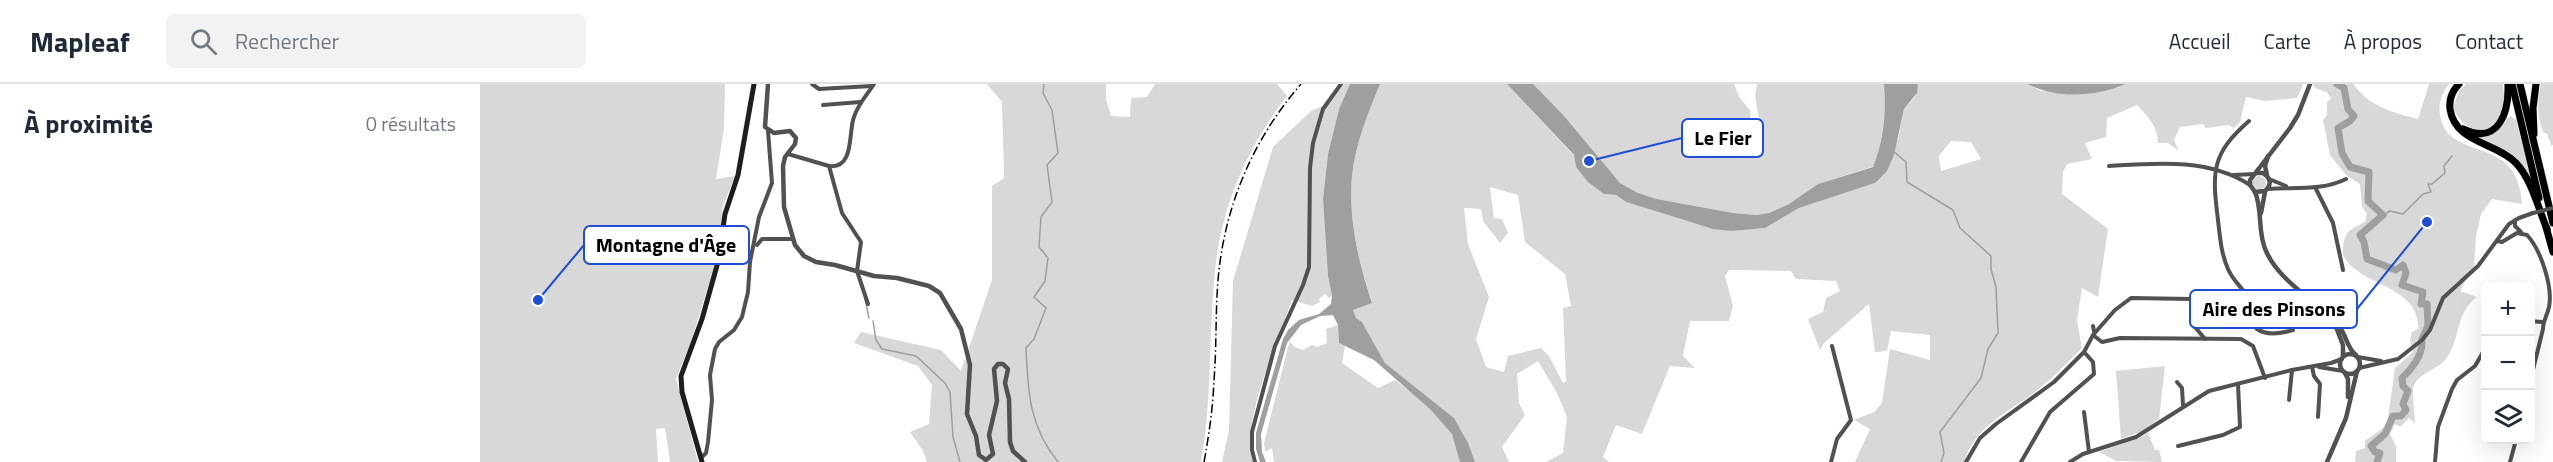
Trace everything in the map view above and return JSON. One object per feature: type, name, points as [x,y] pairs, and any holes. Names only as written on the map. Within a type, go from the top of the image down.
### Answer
[{"type":"highway","points":[[2459,84],[2450,102],[2454,121],[2468,136],[2515,162],[2529,184],[2547,229]]},
{"type":"highway","points":[[2454,121],[2472,132],[2485,133],[2496,128],[2506,112],[2510,84]]},
{"type":"highway","points":[[2510,84],[2553,252]]},
{"type":"highway","points":[[2520,84],[2553,223]]},
{"type":"highway","points":[[2536,84],[2533,112],[2536,155]]},
{"type":"main road","points":[[701,460],[682,392],[681,376],[700,324],[718,262],[727,208],[738,175],[754,84]]},
{"type":"street","points":[[701,460],[706,452],[715,349],[719,342],[734,330],[742,317],[759,217],[772,179],[768,131],[764,123],[768,84]]},
{"type":"street","points":[[812,84],[819,89],[873,85]]},
{"type":"street","points":[[1255,462],[1252,432],[1275,346],[1308,270],[1312,150],[1323,109],[1341,84]]},
{"type":"street","points":[[2250,185],[2255,174],[2298,115],[2310,84]]},
{"type":"street","points":[[787,153],[829,166],[839,165],[846,159],[852,122],[861,102],[873,85]]},
{"type":"street","points":[[823,105],[861,102]]},
{"type":"street","points":[[2249,121],[2231,136],[2222,149],[2215,169],[2222,254],[2234,279],[2250,299],[2253,324],[2258,330],[2270,333],[2293,330]]},
{"type":"street","points":[[768,131],[777,133],[788,130],[795,134],[795,144],[787,153],[783,163],[784,204],[792,240],[802,253],[813,261],[928,286],[940,293],[961,329],[969,362],[968,417],[976,436],[979,455],[986,460],[993,454],[989,435],[997,401],[994,371],[995,366],[1001,363],[1008,369],[1005,383],[1009,399],[1010,442],[1015,454],[1025,462]]},
{"type":"street","points":[[2260,218],[2267,190],[2268,177],[2265,166],[2269,154]]},
{"type":"street","points":[[2109,165],[2184,163],[2215,169],[2250,185],[2255,192],[2262,240],[2269,257],[2342,331],[2349,348],[2360,363],[2338,440],[2327,462]]},
{"type":"street","points":[[829,166],[842,213],[862,244],[857,271],[868,304]]},
{"type":"street","points":[[2229,175],[2255,174],[2268,177],[2289,187]]},
{"type":"street","points":[[2255,192],[2289,187],[2315,187],[2336,184],[2346,179]]},
{"type":"street","points":[[2315,187],[2333,223],[2343,270]]},
{"type":"street","points":[[2313,367],[2351,374],[2384,361],[2398,359],[2427,335],[2443,298],[2468,278],[2513,221],[2553,208]]},
{"type":"street","points":[[2513,221],[2519,233],[2532,240],[2540,258],[2548,288],[2551,308],[2542,322],[2543,329],[2535,362]]},
{"type":"street","points":[[2498,241],[2502,242],[2519,233]]},
{"type":"street","points":[[754,247],[762,239],[792,240]]},
{"type":"street","points":[[1966,462],[1973,448],[1988,431],[2054,382],[2084,352],[2093,333],[2128,299],[2189,299],[2198,309],[2195,324],[2199,334],[2205,339]]},
{"type":"street","points":[[2331,320],[2343,345],[2340,365],[2348,379],[2349,405]]},
{"type":"street","points":[[2535,321],[2542,322]]},
{"type":"street","points":[[2093,326],[2093,333],[2102,342],[2120,338],[2241,339],[2248,342],[2254,349],[2265,378]]},
{"type":"street","points":[[2193,340],[2199,334]]},
{"type":"street","points":[[1831,462],[1837,440],[1851,420],[1832,346]]},
{"type":"street","points":[[2021,462],[2050,412],[2094,374],[2093,362],[2084,352]]},
{"type":"street","points":[[2070,462],[2089,452],[2136,437],[2183,405],[2209,391],[2313,367],[2349,354],[2384,361]]},
{"type":"street","points":[[2435,462],[2438,427],[2452,389],[2457,380],[2475,366],[2481,356]]},
{"type":"street","points":[[2313,367],[2314,376],[2320,384],[2318,417]]},
{"type":"street","points":[[2289,400],[2292,370]]},
{"type":"street","points":[[2177,382],[2182,388],[2183,405]]},
{"type":"street","points":[[2178,446],[2223,435],[2240,427],[2238,384]]},
{"type":"street","points":[[2085,412],[2089,452]]},
{"type":"street","points":[[2510,462],[2515,444]]},
{"type":"shaded area","points":[[480,84],[725,84],[724,129],[716,179],[735,176],[723,206],[718,254],[691,342],[676,379],[698,462],[670,462],[665,428],[656,429],[658,462],[480,462]]},
{"type":"shaded area","points":[[987,84],[1106,84],[1106,99],[1111,116],[1130,117],[1131,98],[1147,97],[1155,84],[1277,84],[1287,96],[1250,154],[1240,174],[1225,217],[1216,262],[1207,412],[1201,462],[927,462],[923,451],[910,432],[929,424],[932,385],[918,366],[854,343],[861,332],[941,350],[961,371],[992,280],[992,186],[1004,178],[1002,102]]},
{"type":"shaded area","points":[[1344,84],[1350,84],[1339,109],[1328,154],[1323,199],[1328,276],[1332,296],[1329,298],[1325,294],[1319,299],[1320,302],[1312,306],[1292,300],[1270,358],[1256,405],[1251,427],[1250,447],[1253,462],[1222,462],[1229,430],[1233,281],[1273,147],[1311,111],[1330,103]]},
{"type":"shaded area","points":[[1350,84],[1380,84],[1359,141],[1351,192],[1356,241],[1372,303],[1353,310],[1385,363],[1454,418],[1468,443],[1475,462],[1460,462],[1452,434],[1431,410],[1374,360],[1339,343],[1338,325],[1333,315],[1320,316],[1301,325],[1287,343],[1261,434],[1262,452],[1266,462],[1260,462],[1256,449],[1256,433],[1283,339],[1288,330],[1299,320],[1319,314],[1331,304],[1323,199],[1328,154],[1339,109]]},
{"type":"shaded area","points":[[1380,84],[1507,84],[1574,156],[1576,167],[1604,194],[1616,195],[1626,202],[1690,222],[1732,231],[1765,228],[1799,208],[1875,183],[1898,139],[1904,109],[1915,97],[1918,84],[2027,84],[2041,91],[2118,88],[2126,84],[2303,84],[2297,98],[2265,101],[2246,97],[2240,122],[2234,128],[2229,125],[2206,128],[2203,124],[2180,127],[2174,140],[2179,151],[2168,143],[2158,143],[2154,127],[2137,105],[2107,118],[2106,137],[2085,143],[2092,159],[2067,164],[2063,172],[2062,194],[2108,229],[2098,297],[2082,288],[2077,320],[2082,348],[2041,387],[1984,429],[1969,449],[1964,462],[1855,462],[1870,429],[1854,420],[1874,412],[1882,403],[1890,349],[1930,360],[1930,335],[1891,331],[1887,351],[1875,352],[1869,304],[1824,343],[1820,350],[1808,319],[1823,312],[1826,298],[1840,291],[1836,281],[1796,279],[1791,271],[1729,270],[1725,276],[1733,306],[1729,321],[1690,321],[1683,356],[1695,368],[1670,366],[1642,434],[1616,425],[1603,457],[1609,462],[1546,462],[1563,453],[1567,417],[1557,393],[1538,361],[1517,374],[1519,403],[1525,415],[1502,447],[1509,462],[1475,462],[1454,418],[1385,363],[1362,322],[1356,318],[1353,309],[1372,302],[1356,240],[1351,192],[1356,153]],"holes":[[[1951,141],[1971,142],[1981,159],[1941,171],[1939,156]],[[1490,187],[1518,195],[1525,242],[1565,274],[1571,306],[1563,308],[1566,381],[1563,383],[1549,356],[1541,348],[1508,356],[1504,372],[1486,367],[1476,339],[1489,297],[1468,244],[1464,208],[1481,209],[1483,221],[1500,243],[1508,233],[1502,219],[1494,218]]]},
{"type":"shaded area","points":[[1507,84],[1533,84],[1564,116],[1620,183],[1638,193],[1657,199],[1756,215],[1769,213],[1789,204],[1818,184],[1873,167],[1880,146],[1883,126],[1884,84],[1918,84],[1917,93],[1904,109],[1894,155],[1887,171],[1875,183],[1799,208],[1765,228],[1732,231],[1713,229],[1626,202],[1616,195],[1604,194],[1588,182],[1576,167],[1574,155]]},
{"type":"shaded area","points":[[1533,84],[1734,84],[1739,97],[1750,110],[1751,128],[1755,129],[1760,124],[1755,96],[1757,84],[1884,84],[1885,106],[1880,146],[1874,166],[1818,184],[1789,204],[1769,213],[1756,215],[1657,199],[1638,193],[1620,183]]},
{"type":"shaded area","points":[[2027,84],[2126,84],[2102,92],[2064,94]]},
{"type":"shaded area","points":[[2313,84],[2353,84],[2374,103],[2390,111],[2418,119],[2429,84],[2449,84],[2440,102],[2443,126],[2457,140],[2504,162],[2515,176],[2521,193],[2522,204],[2492,199],[2481,214],[2476,237],[2474,266],[2460,291],[2477,297],[2470,303],[2461,318],[2454,343],[2446,359],[2422,376],[2415,384],[2413,393],[2415,423],[2409,418],[2400,427],[2395,424],[2390,434],[2396,446],[2396,462],[2355,462],[2356,451],[2365,448],[2365,441],[2387,425],[2395,368],[2413,352],[2410,340],[2412,332],[2418,329],[2416,314],[2410,303],[2362,274],[2351,266],[2343,255],[2347,234],[2365,222],[2367,214],[2362,206],[2360,184],[2346,175],[2330,155],[2323,120],[2327,115],[2327,102],[2331,99],[2327,92],[2315,88]]},
{"type":"shaded area","points":[[2466,84],[2503,84],[2504,101],[2501,115],[2490,128],[2474,129],[2466,125],[2453,107],[2459,91]]},
{"type":"shaded area","points":[[2541,84],[2553,84],[2553,145],[2547,134],[2543,132],[2540,120],[2538,102]]},
{"type":"shaded area","points":[[2511,116],[2516,120],[2534,190],[2523,170],[2469,133],[2481,133],[2493,129]]},
{"type":"shaded area","points":[[2259,176],[2264,178],[2266,183],[2264,188],[2259,190],[2254,188],[2252,183],[2254,178]]},
{"type":"shaded area","points":[[1338,325],[1339,343],[1345,346],[1342,363],[1378,388],[1395,380],[1427,404],[1448,427],[1454,438],[1460,462],[1274,462],[1272,448],[1265,452],[1264,443],[1290,342],[1303,350],[1312,345],[1317,347],[1327,343],[1326,329]]},
{"type":"shaded area","points":[[2165,366],[2159,419],[2143,431],[2121,439],[2116,371]]},
{"type":"shaded area","points":[[2148,433],[2155,450],[2159,450],[2162,462],[2116,461],[2099,452],[2139,438]]},
{"type":"waterway","points":[[1044,84],[1043,93],[1052,110],[1058,153],[1047,165],[1052,202],[1041,217],[1039,247],[1048,258],[1045,281],[1034,297],[1046,308],[1034,339],[1026,348],[1032,408],[1041,435],[1058,462]]},
{"type":"waterway","points":[[2337,84],[2344,88],[2348,109],[2354,116],[2338,128],[2342,153],[2350,167],[2369,172],[2368,201],[2383,215],[2360,235],[2364,242],[2367,259],[2396,270],[2403,265],[2406,273],[2402,285],[2423,292],[2421,304],[2427,304],[2428,326],[2422,339]]},
{"type":"waterway","points":[[1893,151],[1906,162],[1907,182],[1953,210],[1960,228],[1991,256],[1991,269],[1996,287],[1998,333],[1988,349],[1981,378],[1940,432],[1944,453],[1941,462]]},
{"type":"waterway","points":[[2383,215],[2390,211],[2403,214],[2423,194],[2431,192],[2428,184],[2432,184],[2445,173],[2444,166],[2452,156]]},
{"type":"waterway","points":[[865,299],[869,318]]},
{"type":"waterway","points":[[873,321],[876,340],[882,349],[916,356],[945,383],[950,392],[953,437],[960,462]]},
{"type":"waterway","points":[[2377,462],[2380,453],[2375,452],[2371,446],[2385,434],[2393,416],[2401,416],[2406,410],[2403,404],[2408,391],[2403,386],[2402,378],[2415,362],[2422,343]]},
{"type":"railway","points":[[1204,462],[1213,400],[1219,270],[1229,219],[1236,194],[1257,148],[1285,104],[1301,84]]},
{"type":"place","name":"Le Fier","points":[[1589,161]]},
{"type":"place","name":"Aire des Pinsons","points":[[2427,222]]},
{"type":"place","name":"Montagne d'Âge","points":[[538,300]]}]
